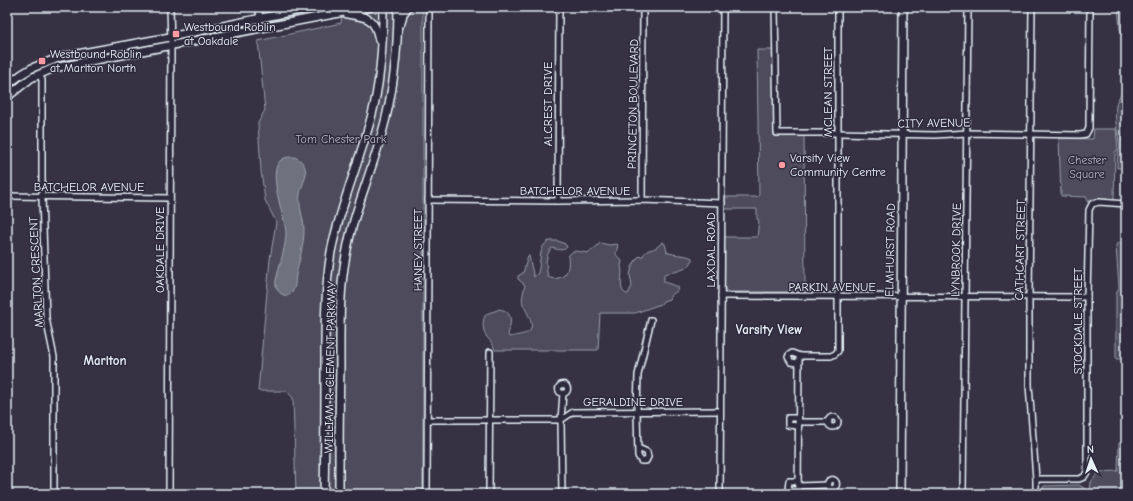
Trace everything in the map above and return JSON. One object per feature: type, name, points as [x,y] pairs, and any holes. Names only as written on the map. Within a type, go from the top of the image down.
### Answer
[{"type":"main road","points":[[7,85],[32,68],[52,60],[314,7]]},
{"type":"main road","points":[[7,97],[31,78],[54,68],[171,44],[370,7]]},
{"type":"main road","name":"WILLIAM R. CLEMENT PARKWAY","points":[[324,494],[326,306],[331,252],[337,226],[372,114],[379,81],[382,54],[383,7]]},
{"type":"main road","name":"WILLIAM R. CLEMENT PARKWAY","points":[[339,494],[340,324],[343,273],[351,232],[382,134],[394,84],[398,36],[398,7]]},
{"type":"main road","points":[[398,36],[403,14],[408,7]]},
{"type":"main road","name":"ELMHURST ROAD","points":[[900,494],[903,7]]},
{"type":"main road","points":[[341,13],[363,16],[373,22],[377,29],[382,54]]},
{"type":"street","name":"OAKDALE DRIVE","points":[[168,494],[170,7]]},
{"type":"street","points":[[259,7],[260,28]]},
{"type":"street","name":"HANEY STREET","points":[[427,494],[429,7]]},
{"type":"street","name":"ALCREST DRIVE","points":[[558,7],[558,201]]},
{"type":"street","name":"PRINCETON BOULEVARD","points":[[642,200],[644,7]]},
{"type":"street","name":"LAXDAL ROAD","points":[[720,494],[723,7]]},
{"type":"street","name":"CITY AVENUE","points":[[775,7],[777,133],[935,135],[967,133],[1080,136],[1086,134],[1089,128],[1090,7]]},
{"type":"street","name":"MCLEAN STREET","points":[[800,356],[831,356],[836,354],[838,351],[838,7]]},
{"type":"street","name":"LYNBROOK DRIVE","points":[[963,494],[968,7]]},
{"type":"street","name":"CATHCART STREET","points":[[1032,7],[1029,385],[1036,494]]},
{"type":"street","name":"MARLTON CRESCENT","points":[[39,74],[42,80],[42,197],[46,318],[54,357],[54,494]]},
{"type":"street","name":"BATCHELOR AVENUE","points":[[7,196],[170,198]]},
{"type":"street","name":"BATCHELOR AVENUE","points":[[428,200],[642,200],[722,203]]},
{"type":"street","name":"STOCKDALE STREET","points":[[1036,479],[1079,479],[1084,477],[1087,472],[1087,298],[1089,210],[1092,204],[1099,202],[1126,204]]},
{"type":"street","name":"PARKIN AVENUE","points":[[721,296],[1087,298]]},
{"type":"street","points":[[638,448],[638,375],[651,320]]},
{"type":"street","points":[[489,494],[490,352]]},
{"type":"street","points":[[798,363],[791,362],[788,358],[789,355],[792,353],[800,356],[798,358],[798,363],[798,488],[827,485]]},
{"type":"street","points":[[562,494],[560,420],[563,393]]},
{"type":"street","name":"GERALDINE DRIVE","points":[[428,420],[560,420],[574,412],[720,411]]},
{"type":"street","points":[[798,422],[829,422]]},
{"type":"green space","name":"Tom Chester Park","points":[[343,7],[423,7],[423,494],[296,494],[293,398],[287,391],[258,391],[270,259],[276,222],[265,200],[261,171],[258,123],[265,110],[258,41],[341,23]]},
{"type":"green space","points":[[1118,7],[1126,7],[1126,38],[1120,29]]},
{"type":"green space","name":"Varsity View Community Centre","points":[[757,50],[774,50],[776,135],[804,135],[805,292],[728,292],[724,288],[724,237],[757,237],[759,220],[757,219],[757,209],[723,209],[724,197],[757,197],[759,195]]},
{"type":"green space","points":[[1126,89],[1126,130],[1123,132],[1121,138],[1126,158],[1126,168],[1117,168],[1118,152],[1120,148],[1116,121],[1116,105],[1121,94]]},
{"type":"green space","name":"Chester Square","points":[[1094,129],[1116,129],[1118,150],[1115,152],[1114,200],[1092,199],[1087,202],[1087,197],[1061,196],[1059,138],[1093,139]]},
{"type":"green space","points":[[549,241],[558,241],[565,244],[567,247],[562,250],[552,248],[549,251],[546,266],[548,277],[553,279],[562,277],[566,273],[568,270],[568,256],[572,252],[577,251],[587,253],[600,243],[609,245],[617,244],[616,254],[622,261],[621,285],[623,292],[626,294],[628,294],[632,286],[630,275],[632,267],[638,257],[643,256],[646,252],[657,247],[663,242],[667,252],[692,258],[691,262],[686,268],[664,274],[664,282],[678,287],[677,291],[670,296],[671,298],[663,301],[661,304],[635,313],[600,313],[598,350],[495,350],[484,331],[484,318],[488,313],[499,309],[504,310],[510,318],[508,335],[510,337],[529,332],[531,329],[531,322],[522,302],[525,285],[518,279],[518,276],[523,273],[528,256],[534,277],[538,273],[541,251],[545,243]]},
{"type":"green space","points":[[1117,243],[1126,243],[1126,359],[1116,359],[1116,295],[1119,287]]},
{"type":"green space","points":[[1126,442],[1126,494],[1090,494],[1091,482],[1099,472],[1118,471],[1119,443]]},
{"type":"green space","points":[[1079,485],[1084,488],[1085,494],[1043,494],[1044,486]]},
{"type":"water","points":[[295,157],[303,163],[306,172],[300,198],[304,236],[294,288],[290,293],[285,295],[281,294],[276,287],[286,233],[275,174],[277,166],[281,160]]},
{"type":"place","name":"Westbound Roblin at Oakdale","points":[[176,34]]},
{"type":"place","name":"Westbound Roblin at Marlton North","points":[[42,61]]},
{"type":"place","name":"Varsity View Community Centre","points":[[782,165]]},
{"type":"district","name":"Varsity View","points":[[769,329]]},
{"type":"district","name":"Marlton","points":[[105,360]]}]
